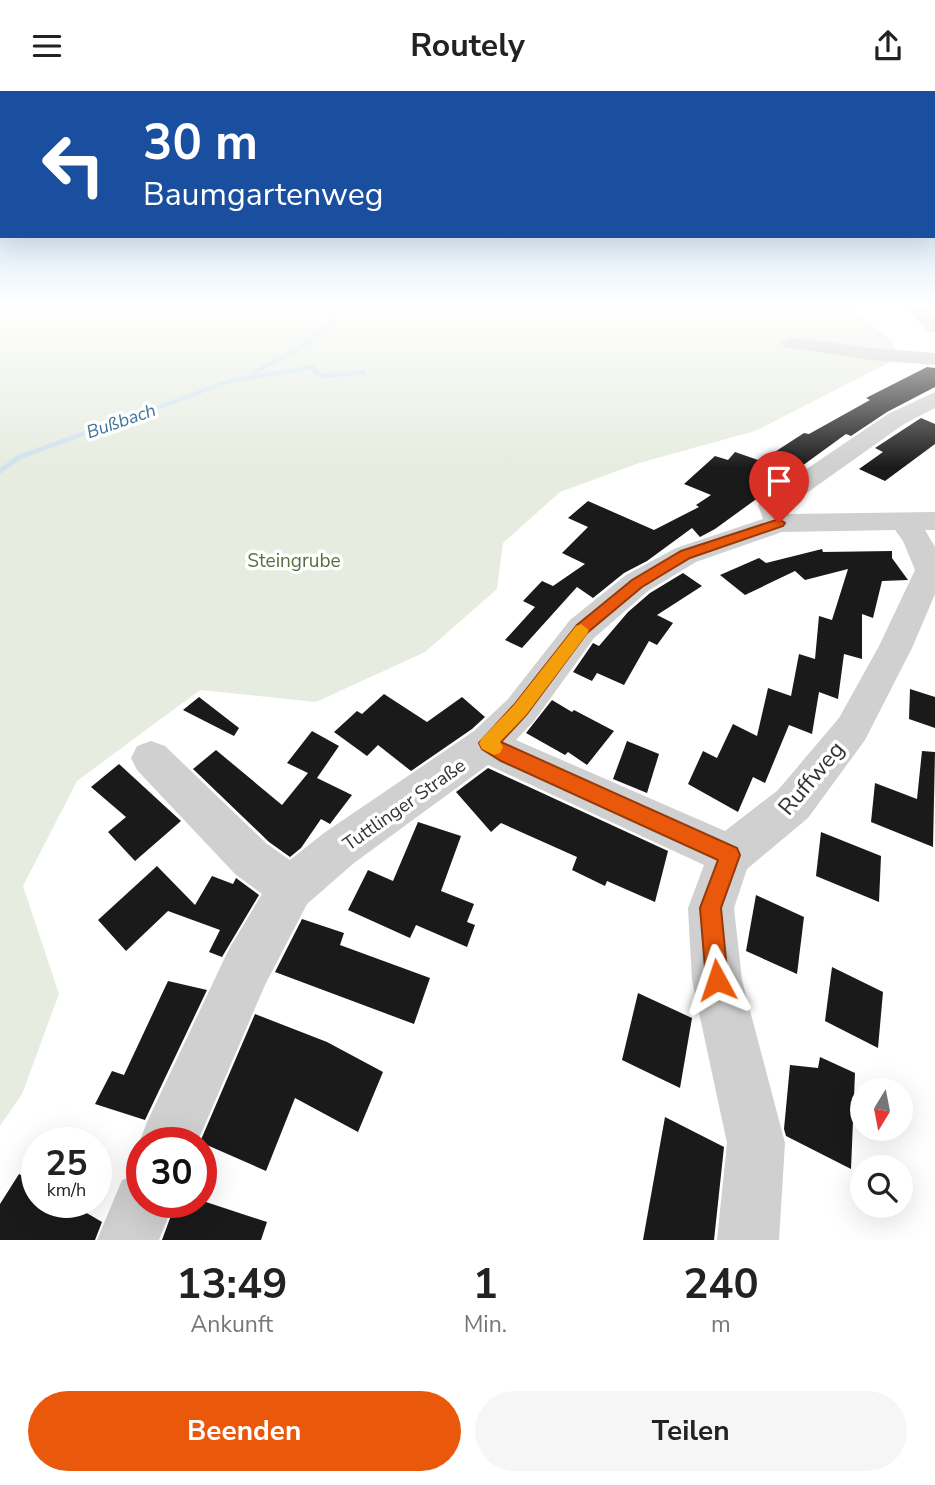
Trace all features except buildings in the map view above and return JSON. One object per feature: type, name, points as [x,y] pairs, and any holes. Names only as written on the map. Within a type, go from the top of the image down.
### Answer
[{"type":"street","points":[[779,523],[772,505],[896,419],[935,399]]},
{"type":"street","name":"Tuttlinger Straße","points":[[175,1127],[247,967],[291,888],[339,848],[488,743],[520,710],[582,629],[637,583],[686,555],[779,523],[919,521]]},
{"type":"street","name":"Ruffweg","points":[[730,855],[793,804],[852,729],[889,659],[930,570],[917,539],[919,521]]},
{"type":"street","points":[[488,743],[507,756],[730,855],[711,908],[717,980],[756,1143],[748,1240]]},
{"type":"street","points":[[151,758],[251,859],[291,888]]},
{"type":"street","points":[[128,1240],[137,1218]]},
{"type":"green space","name":"Steingrube","points":[[0,361],[893,361],[755,431],[639,463],[560,492],[503,543],[497,589],[425,652],[316,702],[200,690],[77,781],[23,886],[59,994],[22,1094],[0,1126]]},
{"type":"waterway","name":"Bußbach","points":[[253,373],[276,361]]},
{"type":"waterway","name":"Bußbach","points":[[140,414],[230,381],[314,367],[315,372],[324,376],[364,372]]},
{"type":"waterway","name":"Bußbach","points":[[0,471],[19,457],[144,412]]},
{"type":"slow traffic","points":[[494,747],[488,743],[520,710],[581,630]]},
{"type":"route","points":[[717,980],[711,908],[730,855],[507,756],[488,743],[520,710],[582,629],[637,583],[686,555],[779,523]]}]
